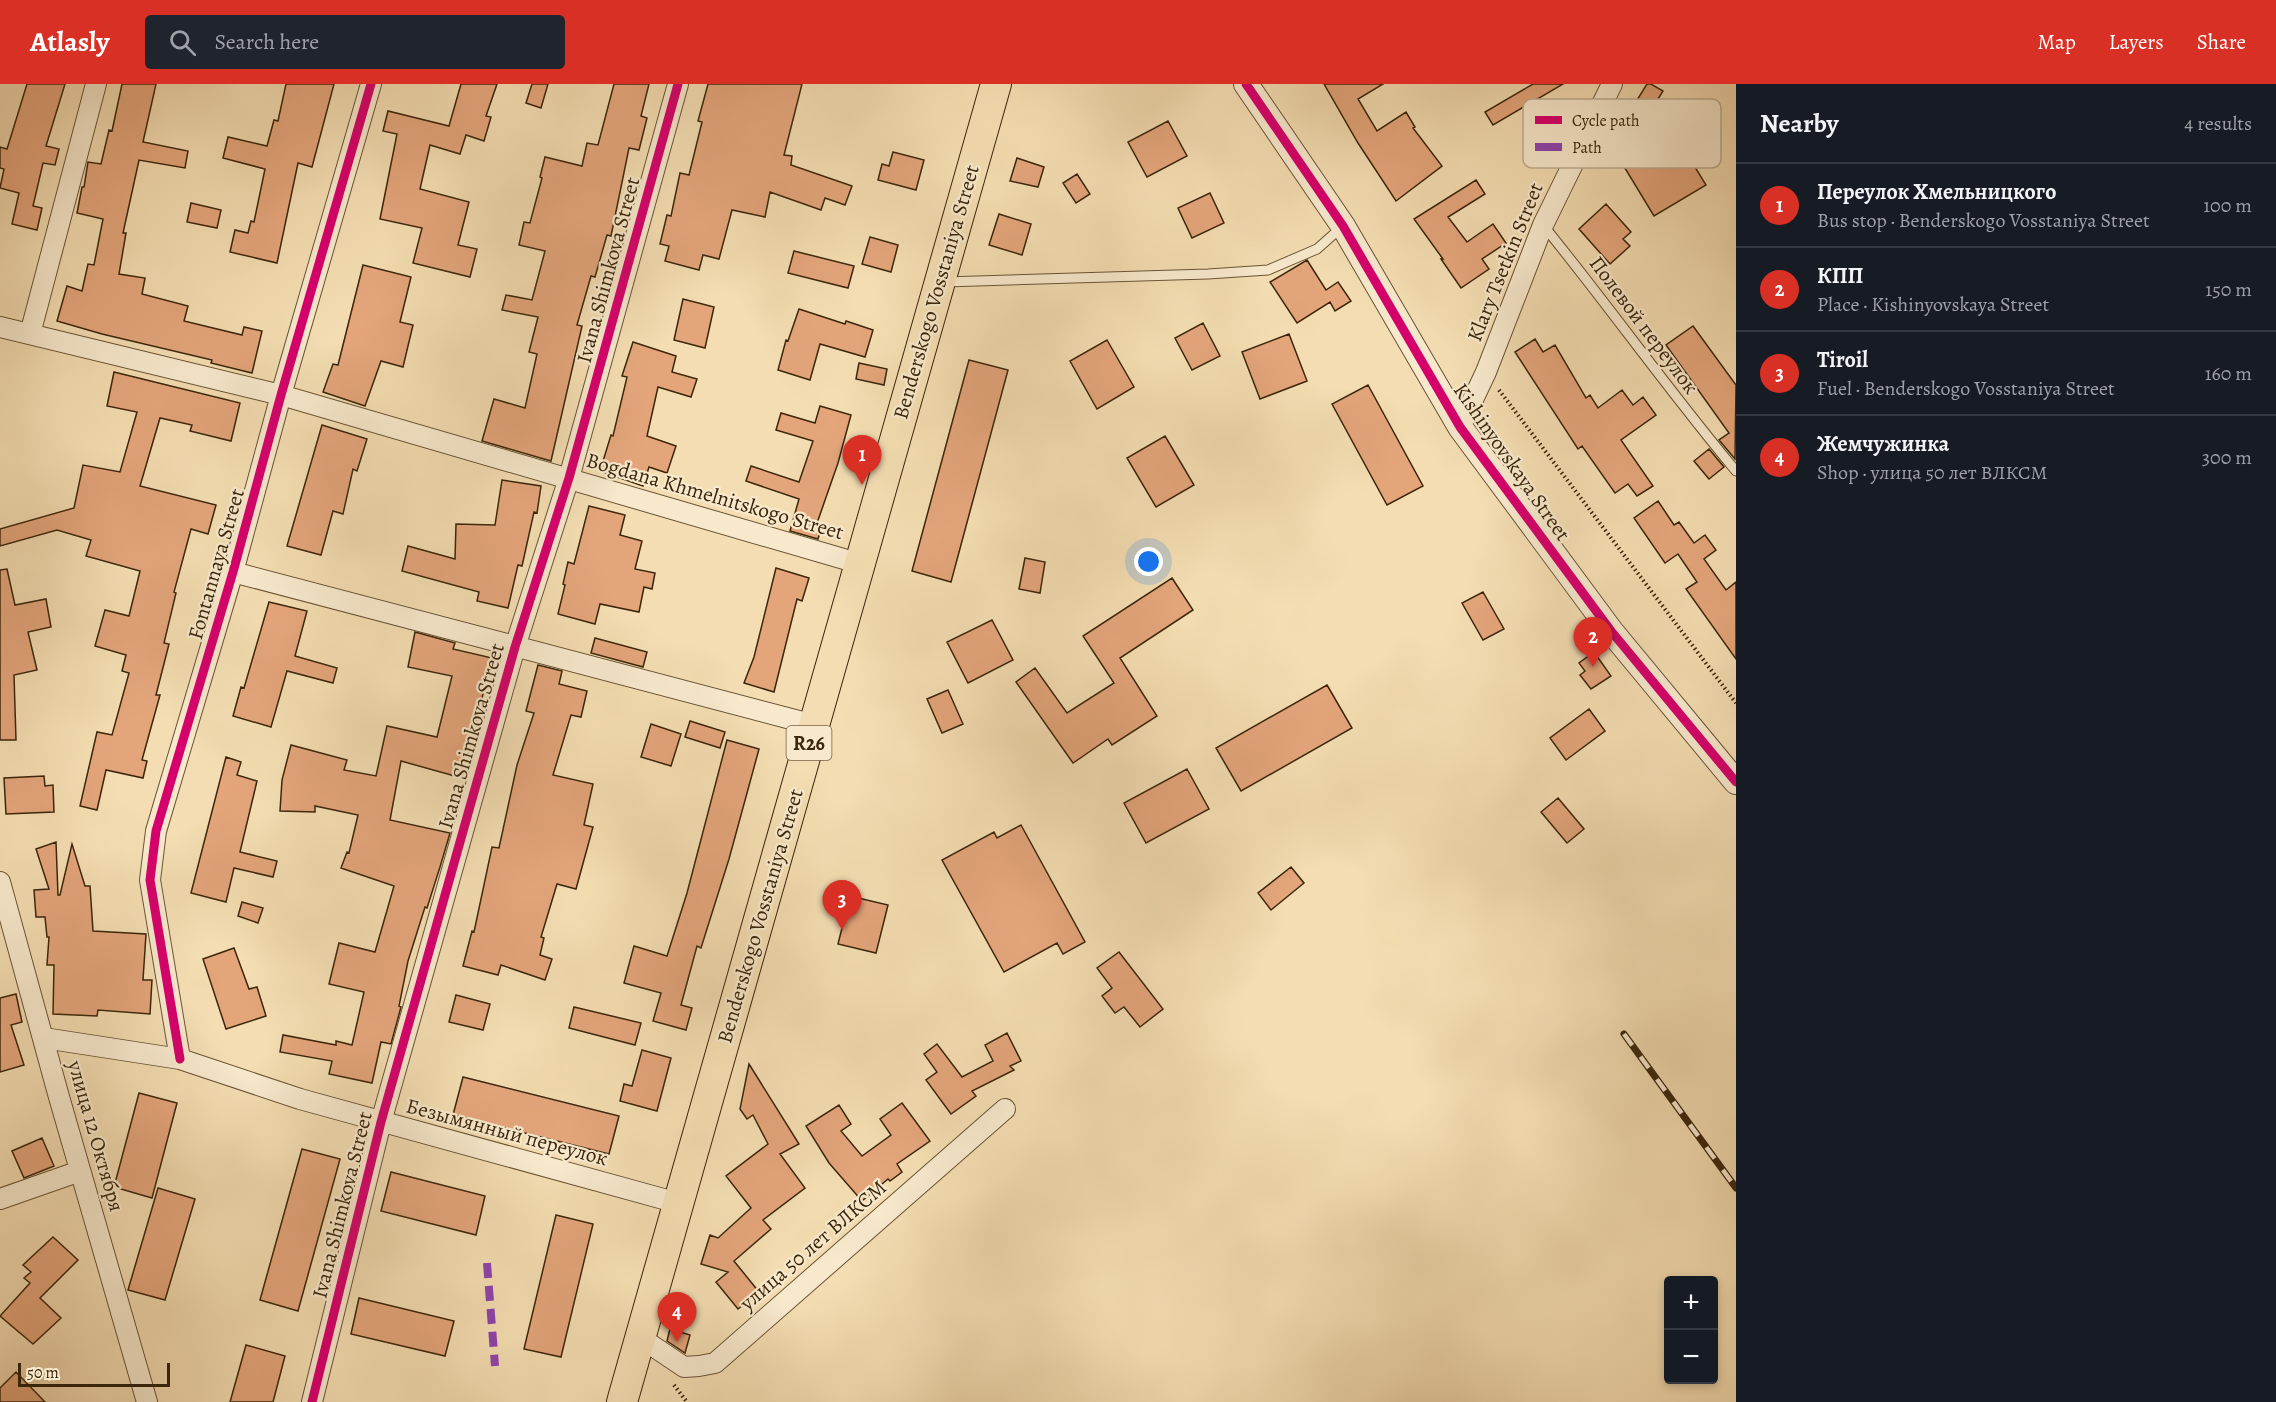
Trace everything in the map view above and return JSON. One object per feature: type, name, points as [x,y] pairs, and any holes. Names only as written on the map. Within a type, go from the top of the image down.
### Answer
[{"type":"main road","name":"Benderskogo Vosstaniya Street","points":[[622,1402],[996,84]]},
{"type":"street","points":[[30,334],[96,84]]},
{"type":"street","name":"Fontannaya Street","points":[[180,1059],[150,880],[156,831],[233,572],[370,84]]},
{"type":"street","name":"Ivana Shimkova Street","points":[[312,1402],[381,1122],[515,647],[569,478],[678,84]]},
{"type":"street","name":"Kishinyovskaya Street","points":[[1245,84],[1343,226],[1460,426],[1611,631],[1736,782]]},
{"type":"street","name":"Klary Tsetkin Street","points":[[1605,99],[1612,84]]},
{"type":"street","name":"Klary Tsetkin Street","points":[[1460,426],[1486,372],[1543,225],[1571,168]]},
{"type":"street","name":"Bogdana Khmelnitskogo Street","points":[[0,327],[281,395],[861,564]]},
{"type":"street","points":[[233,572],[814,725]]},
{"type":"street","name":"улица 12 Октября","points":[[0,882],[147,1402]]},
{"type":"street","name":"Безымянный переулок","points":[[44,1038],[180,1059],[300,1099],[678,1203]]},
{"type":"street","name":"улица 50 лет ВЛКСМ","points":[[640,1338],[684,1367],[715,1363],[1005,1110]]},
{"type":"street","points":[[0,1199],[80,1171]]},
{"type":"lane","name":"Полевой переулок","points":[[1543,225],[1598,292],[1648,361],[1736,471]]},
{"type":"lane","points":[[939,282],[1208,274],[1268,270],[1317,249],[1343,226]]},
{"type":"path","points":[[1486,372],[1736,702]]},
{"type":"building","points":[[27,84],[65,84],[46,146],[59,149],[55,165],[43,163],[33,206],[42,208],[37,230],[12,224],[19,193],[0,188],[4,169],[0,168],[0,147],[7,149]]},
{"type":"building","points":[[122,84],[156,84],[143,142],[188,151],[185,168],[139,160],[123,233],[126,233],[119,274],[145,278],[142,294],[188,306],[184,321],[242,335],[244,327],[262,331],[252,373],[211,363],[212,360],[57,321],[67,286],[82,291],[88,264],[94,265],[103,219],[77,213],[88,162],[101,164],[109,130],[112,131]]},
{"type":"building","points":[[286,84],[334,84],[312,167],[298,163],[277,263],[230,252],[235,230],[248,233],[251,221],[254,222],[265,169],[223,158],[228,137],[267,146],[274,120],[278,121]]},
{"type":"building","points":[[461,84],[497,84],[486,116],[491,117],[484,141],[466,135],[460,154],[430,145],[420,189],[469,202],[458,245],[477,249],[470,277],[413,263],[422,228],[380,219],[397,134],[383,131],[388,111],[449,126]]},
{"type":"building","points":[[532,84],[548,84],[541,108],[526,103]]},
{"type":"building","points":[[614,84],[649,84],[641,116],[647,118],[639,150],[629,148],[611,236],[607,235],[595,277],[591,276],[577,325],[582,326],[551,461],[482,441],[494,399],[525,408],[537,354],[529,352],[538,317],[502,310],[506,295],[532,300],[545,251],[519,245],[524,222],[530,223],[545,157],[582,166],[587,143],[598,145]]},
{"type":"building","points":[[708,84],[802,84],[784,155],[792,156],[791,165],[852,186],[845,205],[825,198],[821,210],[770,192],[765,217],[732,210],[719,259],[703,255],[699,270],[665,261],[669,246],[660,244],[667,215],[671,216],[680,173],[689,175],[702,122],[698,121]]},
{"type":"building","points":[[1324,84],[1383,84],[1358,99],[1377,131],[1406,112],[1415,127],[1413,128],[1442,166],[1396,201],[1358,143]]},
{"type":"building","points":[[1533,84],[1563,84],[1537,99],[1523,99],[1523,107],[1493,125],[1485,112]]},
{"type":"building","points":[[1647,84],[1663,91],[1658,99],[1638,99]]},
{"type":"building","points":[[1168,121],[1187,156],[1147,177],[1128,142]]},
{"type":"building","points":[[893,152],[924,160],[916,190],[878,180],[882,164],[889,166]]},
{"type":"building","points":[[1017,158],[1044,167],[1038,187],[1010,181]]},
{"type":"building","points":[[1625,168],[1696,168],[1706,185],[1654,216]]},
{"type":"building","points":[[1077,174],[1090,194],[1076,203],[1063,183]]},
{"type":"building","points":[[1476,180],[1485,194],[1448,217],[1467,242],[1493,224],[1506,243],[1482,259],[1489,269],[1461,288],[1414,219]]},
{"type":"building","points":[[1210,193],[1224,223],[1192,238],[1178,208]]},
{"type":"building","points":[[191,203],[221,210],[217,228],[187,222]]},
{"type":"building","points":[[1606,204],[1631,232],[1623,239],[1630,246],[1610,264],[1579,229]]},
{"type":"building","points":[[999,214],[1031,224],[1022,255],[989,245]]},
{"type":"building","points":[[870,237],[898,245],[891,272],[862,264]]},
{"type":"building","points":[[794,251],[854,266],[848,288],[788,273]]},
{"type":"building","points":[[1307,260],[1326,290],[1338,282],[1351,301],[1335,311],[1330,302],[1297,323],[1270,282]]},
{"type":"building","points":[[363,265],[411,277],[400,322],[413,325],[403,367],[381,361],[365,406],[323,392],[333,364],[338,365]]},
{"type":"building","points":[[683,299],[714,307],[705,348],[674,340]]},
{"type":"building","points":[[799,309],[845,324],[846,321],[873,330],[865,357],[820,344],[810,380],[778,370],[786,340],[788,341]]},
{"type":"building","points":[[1203,323],[1220,356],[1192,370],[1175,338]]},
{"type":"building","points":[[1693,326],[1736,385],[1735,459],[1719,440],[1729,433],[1666,345]]},
{"type":"building","points":[[1289,334],[1307,381],[1260,399],[1242,352]]},
{"type":"building","points":[[1535,339],[1543,352],[1555,345],[1586,398],[1590,395],[1598,408],[1622,390],[1633,405],[1643,397],[1656,415],[1621,440],[1653,486],[1637,496],[1628,484],[1615,493],[1582,446],[1578,449],[1515,352]]},
{"type":"building","points":[[1107,340],[1134,387],[1097,409],[1070,361]]},
{"type":"building","points":[[633,342],[676,356],[672,372],[697,379],[691,397],[658,387],[647,436],[676,446],[667,473],[649,467],[643,486],[600,471],[611,435],[613,436],[627,377],[622,376]]},
{"type":"building","points":[[969,360],[1008,370],[951,582],[912,571]]},
{"type":"building","points":[[859,363],[887,369],[884,385],[856,379]]},
{"type":"building","points":[[114,372],[240,403],[231,441],[190,431],[192,425],[160,418],[140,486],[216,505],[208,534],[191,529],[174,592],[176,593],[164,643],[169,644],[156,695],[160,695],[142,760],[147,761],[143,778],[106,770],[97,810],[80,806],[97,732],[112,735],[129,673],[122,671],[126,655],[95,646],[105,610],[129,616],[140,571],[86,556],[91,540],[57,530],[0,546],[0,529],[74,508],[83,465],[120,472],[137,412],[107,406]]},
{"type":"building","points":[[1368,385],[1423,486],[1387,505],[1332,404]]},
{"type":"building","points":[[820,406],[851,415],[838,463],[816,526],[821,528],[818,539],[790,531],[799,499],[746,481],[751,466],[799,482],[813,441],[776,430],[781,413],[815,423]]},
{"type":"building","points":[[322,425],[367,439],[357,471],[353,469],[343,514],[333,511],[321,555],[287,546]]},
{"type":"building","points":[[1165,436],[1194,485],[1156,507],[1127,458]]},
{"type":"building","points":[[1709,449],[1724,467],[1709,479],[1694,461]]},
{"type":"building","points":[[502,480],[541,486],[537,513],[534,512],[522,566],[518,565],[508,608],[477,601],[479,592],[402,571],[408,546],[455,559],[456,524],[495,525]]},
{"type":"building","points":[[1658,501],[1674,525],[1679,522],[1694,543],[1705,535],[1716,550],[1704,559],[1726,590],[1736,582],[1736,659],[1686,589],[1697,582],[1678,554],[1665,563],[1634,518]]},
{"type":"building","points":[[589,506],[625,515],[620,535],[642,541],[635,569],[655,573],[652,589],[644,587],[639,612],[600,604],[595,624],[558,614],[568,562],[574,564]]},
{"type":"building","points":[[1025,558],[1045,562],[1040,593],[1019,589]]},
{"type":"building","points":[[776,568],[809,578],[802,601],[797,599],[774,692],[744,683],[754,657]]},
{"type":"building","points":[[7,569],[15,605],[46,599],[51,627],[28,632],[37,670],[14,675],[16,740],[0,740],[0,570]]},
{"type":"building","points":[[1172,578],[1193,610],[1120,658],[1157,716],[1112,745],[1108,739],[1073,763],[1016,682],[1035,668],[1067,713],[1114,683],[1083,636]]},
{"type":"building","points":[[1483,592],[1504,629],[1483,640],[1462,603]]},
{"type":"building","points":[[269,602],[307,611],[295,656],[337,668],[333,683],[287,671],[271,727],[233,716],[241,687],[244,688]]},
{"type":"building","points":[[992,620],[1013,660],[968,683],[947,642]]},
{"type":"building","points":[[415,632],[455,643],[453,649],[492,658],[462,778],[401,761],[390,820],[450,833],[408,961],[399,1006],[401,1007],[391,1044],[381,1042],[372,1083],[329,1074],[332,1061],[280,1052],[283,1035],[336,1045],[336,1041],[352,1045],[364,992],[329,984],[339,943],[375,952],[394,886],[341,868],[347,852],[349,853],[358,815],[315,806],[315,812],[280,811],[282,780],[291,745],[347,760],[344,770],[376,776],[387,726],[437,737],[452,676],[408,667]]},
{"type":"building","points":[[595,638],[647,652],[643,667],[591,653]]},
{"type":"building","points":[[1594,652],[1611,676],[1591,689],[1580,675],[1585,671],[1579,663]]},
{"type":"building","points":[[538,665],[562,671],[559,684],[587,691],[581,717],[571,715],[553,775],[593,784],[584,825],[593,827],[576,889],[557,884],[541,937],[544,938],[540,955],[552,959],[545,980],[501,965],[498,975],[463,966],[472,931],[474,932],[492,847],[499,848],[517,765],[534,713],[526,711]]},
{"type":"building","points":[[1327,685],[1352,728],[1241,791],[1216,748]]},
{"type":"building","points":[[948,690],[963,724],[942,733],[927,699]]},
{"type":"building","points":[[1589,709],[1605,731],[1566,760],[1550,738]]},
{"type":"building","points":[[690,721],[725,732],[720,748],[685,737]]},
{"type":"building","points":[[651,724],[681,734],[671,766],[641,757]]},
{"type":"building","points":[[727,740],[759,749],[729,859],[701,948],[697,946],[681,1005],[692,1008],[686,1030],[653,1021],[661,993],[624,983],[634,946],[667,956],[687,893]]},
{"type":"building","points":[[226,757],[241,762],[237,775],[257,781],[240,852],[277,861],[273,877],[234,868],[226,902],[191,893]]},
{"type":"building","points":[[1187,769],[1209,809],[1146,843],[1124,803]]},
{"type":"building","points":[[44,776],[45,786],[53,785],[54,812],[6,814],[4,778]]},
{"type":"building","points":[[1558,798],[1584,829],[1567,843],[1541,812]]},
{"type":"building","points":[[1021,825],[1085,942],[1063,954],[1057,943],[1004,972],[942,860],[994,832],[997,838]]},
{"type":"building","points":[[56,842],[58,895],[60,895],[72,844],[85,886],[90,886],[93,931],[146,934],[143,980],[152,980],[150,1014],[98,1010],[97,1016],[53,1014],[54,965],[47,965],[49,937],[47,937],[45,917],[36,917],[34,890],[49,889],[36,849]]},
{"type":"building","points":[[1291,867],[1304,883],[1271,910],[1258,893]]},
{"type":"building","points":[[850,896],[888,905],[876,953],[838,944]]},
{"type":"building","points":[[242,902],[263,908],[258,923],[238,916]]},
{"type":"building","points":[[234,948],[249,989],[257,987],[266,1016],[226,1029],[203,959]]},
{"type":"building","points":[[1119,952],[1163,1009],[1140,1027],[1124,1007],[1115,1013],[1102,996],[1112,988],[1097,968]]},
{"type":"building","points":[[16,994],[22,1022],[11,1025],[24,1065],[0,1072],[0,998]]},
{"type":"building","points":[[456,995],[490,1004],[483,1030],[449,1022]]},
{"type":"building","points":[[574,1007],[641,1023],[635,1045],[569,1028]]},
{"type":"building","points":[[1007,1033],[1021,1061],[1010,1066],[1014,1070],[972,1091],[976,1096],[951,1114],[926,1080],[937,1072],[924,1054],[937,1044],[962,1077],[993,1061],[985,1045]]},
{"type":"building","points":[[642,1050],[671,1058],[657,1111],[620,1101],[624,1084],[632,1086]]},
{"type":"building","points":[[749,1064],[799,1144],[780,1154],[805,1188],[763,1220],[771,1229],[734,1261],[759,1292],[738,1309],[716,1282],[728,1272],[701,1264],[710,1235],[718,1238],[751,1208],[726,1176],[768,1144],[753,1115],[747,1119],[740,1109]]},
{"type":"building","points":[[463,1077],[619,1116],[609,1154],[453,1115]]},
{"type":"building","points":[[139,1093],[177,1103],[152,1198],[114,1187]]},
{"type":"building","points":[[902,1103],[930,1141],[897,1164],[902,1172],[890,1181],[888,1179],[862,1201],[829,1163],[806,1126],[839,1105],[851,1124],[841,1131],[862,1156],[891,1135],[880,1119]]},
{"type":"building","points":[[42,1138],[54,1166],[24,1178],[12,1151]]},
{"type":"building","points":[[302,1149],[340,1159],[298,1311],[260,1300]]},
{"type":"building","points":[[391,1172],[485,1196],[476,1235],[381,1211]]},
{"type":"building","points":[[158,1188],[195,1199],[165,1300],[128,1290]]},
{"type":"building","points":[[556,1215],[593,1224],[561,1357],[524,1349]]},
{"type":"building","points":[[53,1237],[78,1260],[40,1298],[61,1318],[33,1344],[0,1316],[30,1283],[24,1278],[31,1272],[23,1265]]},
{"type":"building","points":[[359,1298],[454,1321],[445,1356],[351,1334]]},
{"type":"building","points":[[670,1329],[690,1335],[685,1353],[667,1341]]},
{"type":"building","points":[[246,1345],[285,1356],[273,1402],[230,1402]]},
{"type":"building","points":[[16,1372],[45,1402],[0,1402],[0,1388]]},
{"type":"railway","points":[[1624,1034],[1736,1188]]},
{"type":"marked path","points":[[487,1263],[495,1366]]},
{"type":"cycle path","points":[[180,1059],[150,880],[156,831],[233,572],[281,395],[371,84]]},
{"type":"cycle path","points":[[312,1402],[381,1122],[515,647],[569,478],[678,84]]},
{"type":"cycle path","points":[[1246,84],[1343,226],[1460,427],[1611,631],[1736,782]]},
{"type":"place","name":"Переулок Хмельницкого","points":[[862,485]]},
{"type":"place","name":"КПП","points":[[1593,667]]},
{"type":"place","name":"Tiroil","points":[[842,930]]},
{"type":"place","name":"Жемчужинка","points":[[677,1342]]}]
